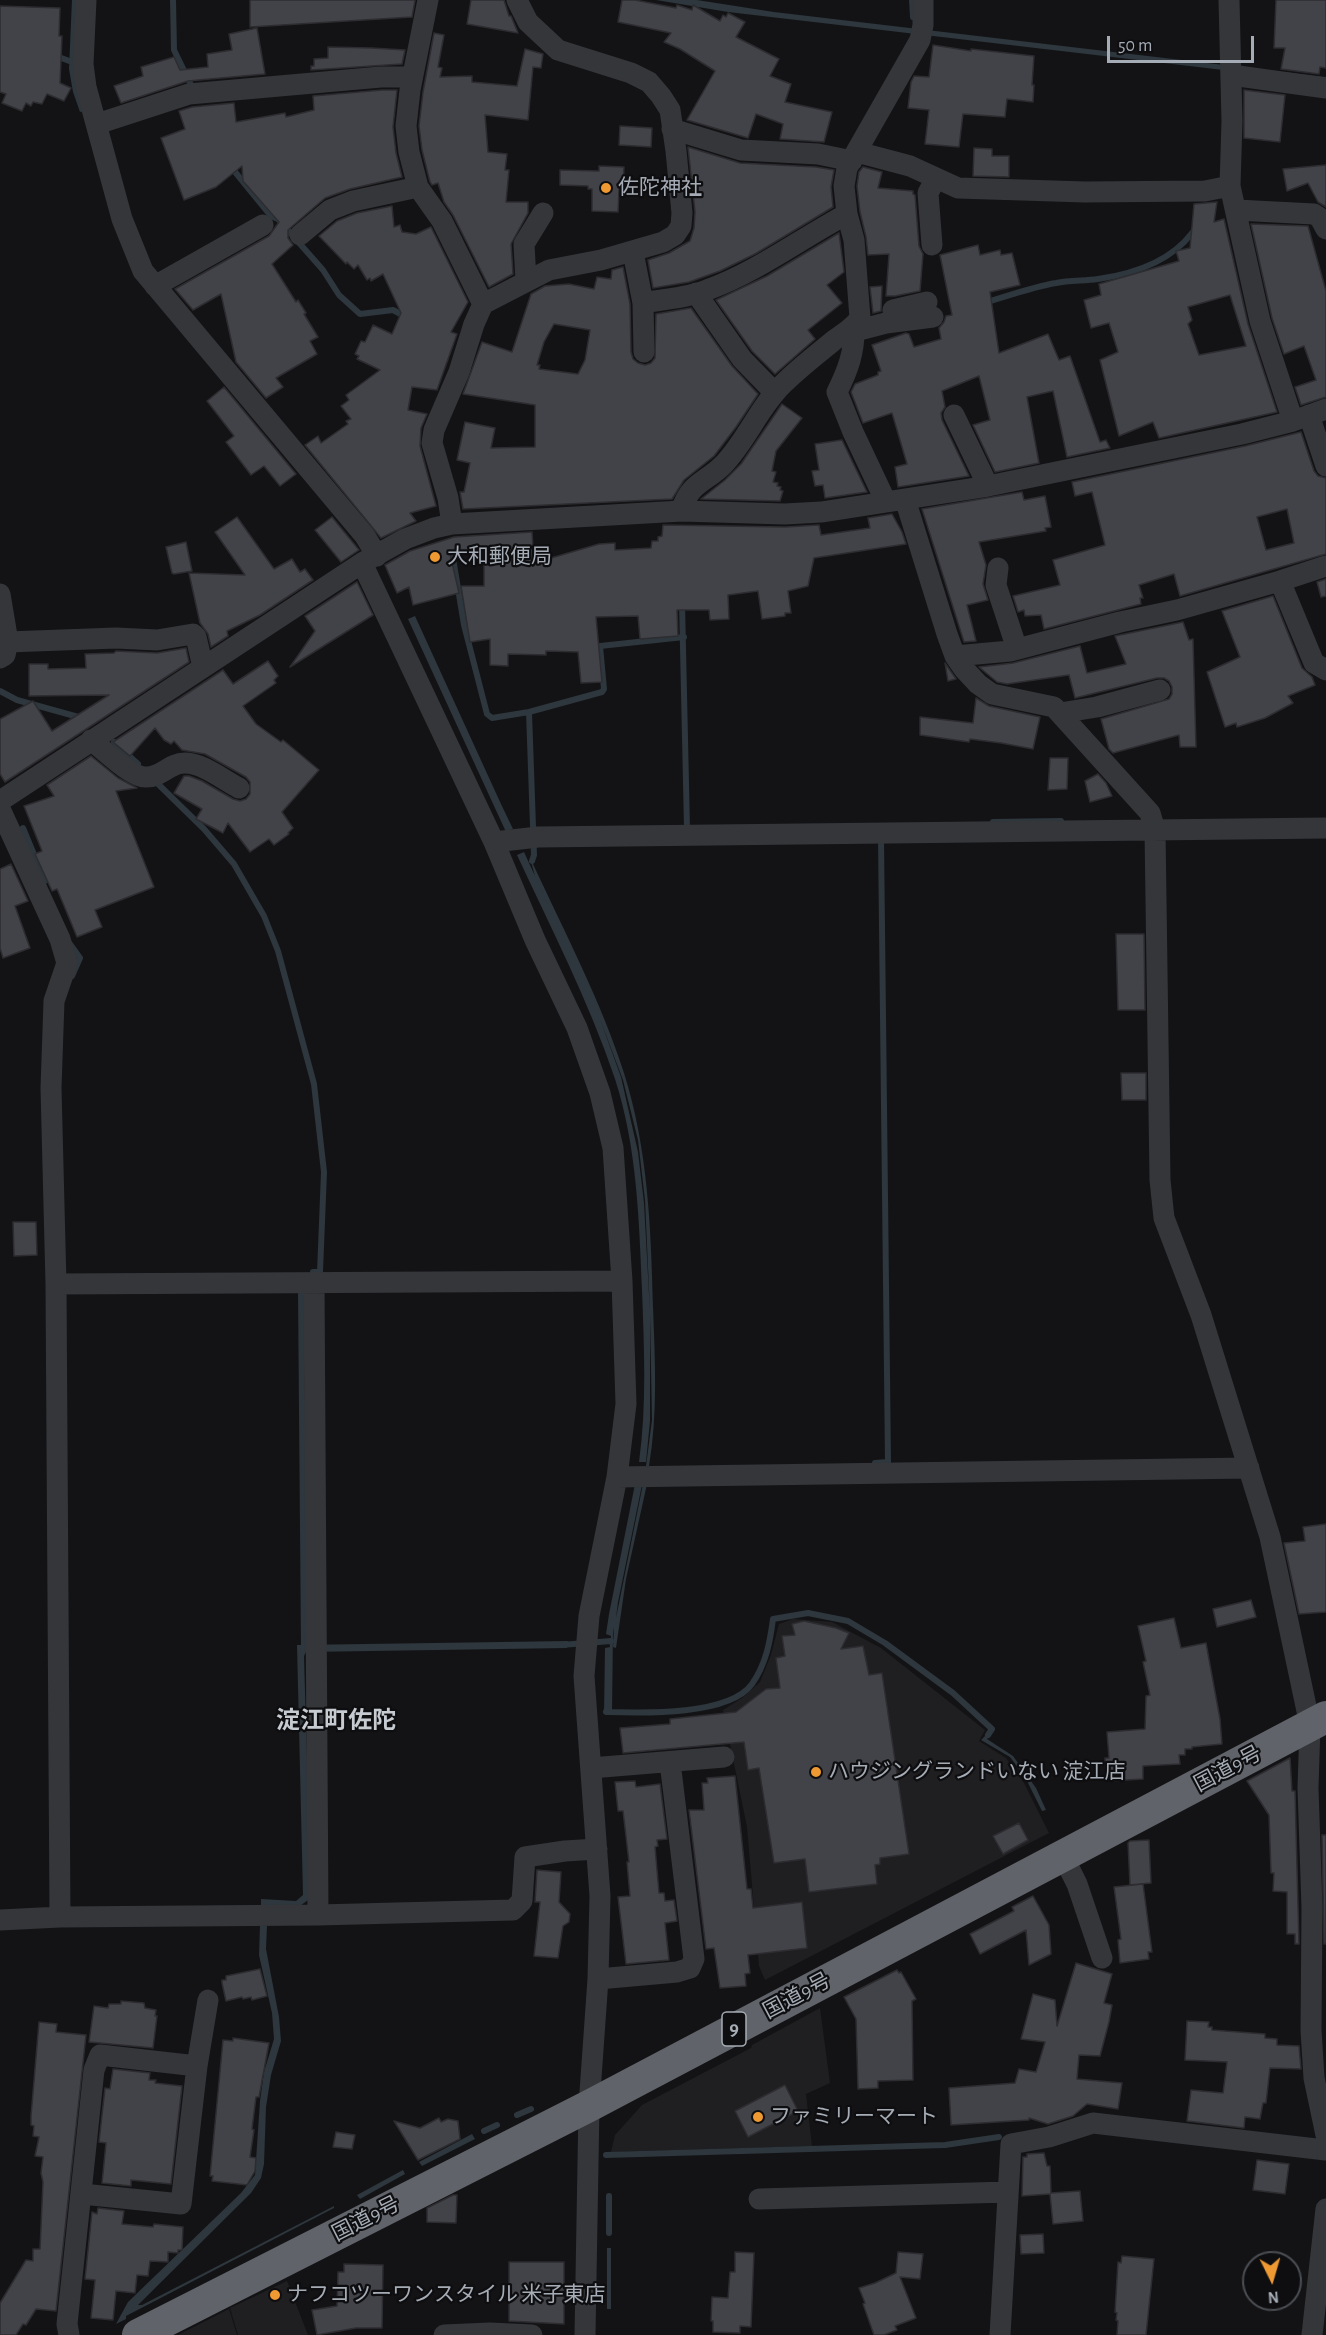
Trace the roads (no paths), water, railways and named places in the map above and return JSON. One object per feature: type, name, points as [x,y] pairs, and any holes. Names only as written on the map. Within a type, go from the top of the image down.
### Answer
[{"type":"highway","name":"国道9号","points":[[138,2335],[589,2106],[1318,1721]]},
{"type":"street","points":[[86,0],[83,64],[86,87],[122,219],[143,271],[365,536],[370,560],[535,940],[577,1028],[600,1093],[614,1148],[626,1404],[617,1477],[589,1616],[584,1676],[600,1896],[598,1979],[589,2106],[585,2335]]},
{"type":"street","points":[[428,0],[412,76],[406,126],[409,152],[418,187],[442,221],[483,304]]},
{"type":"street","points":[[452,524],[448,498],[432,443],[434,430],[459,372],[474,324],[483,304],[549,270],[633,252],[663,242],[675,235],[681,226],[682,213],[669,110],[649,82],[631,73],[558,50],[528,22],[517,0]]},
{"type":"street","points":[[923,0],[922,32],[848,168],[844,186],[847,214],[854,240],[857,323],[847,371],[837,392],[852,432],[895,501],[955,656],[978,684],[993,694],[1054,707],[1150,813],[1155,830],[1160,1180],[1164,1218],[1201,1315],[1249,1468],[1270,1537],[1318,1721],[1308,1788],[1319,2030],[1314,2078],[1326,2135]]},
{"type":"street","points":[[1229,0],[1230,186],[1260,321],[1310,415],[1326,466]]},
{"type":"street","points":[[1231,70],[1326,88]]},
{"type":"street","points":[[97,124],[189,94],[412,76]]},
{"type":"street","points":[[672,129],[741,150],[854,157],[910,165],[958,188],[1085,192],[1204,191],[1230,186]]},
{"type":"street","points":[[932,245],[928,194],[936,178]]},
{"type":"street","points":[[300,235],[330,210],[354,201],[418,187]]},
{"type":"street","points":[[1236,210],[1314,214],[1320,218],[1326,229]]},
{"type":"street","points":[[526,281],[524,244],[543,213]]},
{"type":"street","points":[[643,303],[705,291],[756,268],[847,214]]},
{"type":"street","points":[[154,286],[263,225]]},
{"type":"street","points":[[633,252],[643,303],[644,352]]},
{"type":"street","points":[[696,293],[742,359],[774,393]]},
{"type":"street","points":[[857,323],[863,329],[930,310]]},
{"type":"street","points":[[681,511],[683,502],[698,482],[721,466],[742,442],[774,393],[834,340],[857,323]]},
{"type":"street","points":[[954,415],[988,486]]},
{"type":"street","points":[[0,801],[370,560],[405,539],[434,528],[452,524],[681,511],[785,514],[821,512],[988,486],[1310,415]]},
{"type":"street","points":[[955,656],[1017,650],[1120,622],[1177,610],[1326,566]]},
{"type":"street","points":[[998,568],[996,585],[1017,650]]},
{"type":"street","points":[[1280,581],[1314,663],[1326,670]]},
{"type":"street","points":[[0,594],[4,650],[116,638],[157,640],[193,634],[196,637],[203,667]]},
{"type":"street","points":[[1060,713],[1097,707],[1160,690]]},
{"type":"street","points":[[91,740],[130,771],[144,778],[160,774],[172,766],[184,763],[195,764],[239,788]]},
{"type":"street","points":[[0,809],[60,939],[67,963],[54,1001],[51,1088],[56,1284],[60,1917]]},
{"type":"street","points":[[494,842],[538,837],[1326,828]]},
{"type":"street","points":[[56,1284],[622,1281]]},
{"type":"street","points":[[314,1282],[318,1915]]},
{"type":"street","points":[[617,1477],[1249,1468]]},
{"type":"street","points":[[591,1768],[724,1756]]},
{"type":"street","points":[[598,1979],[677,1972],[690,1968],[694,1959],[670,1762]]},
{"type":"street","points":[[0,1920],[60,1917],[318,1915],[513,1910],[522,1901],[525,1857],[597,1849]]},
{"type":"street","points":[[1063,1856],[1077,1884],[1102,1958]]},
{"type":"street","points":[[82,2194],[181,2204],[208,2000]]},
{"type":"street","points":[[69,2335],[67,2324],[94,2070],[100,2055],[198,2066]]},
{"type":"street","points":[[1000,2335],[1011,2144],[1049,2137],[1093,2123],[1326,2150]]},
{"type":"street","points":[[759,2199],[1008,2192]]},
{"type":"street","points":[[1312,2335],[1326,2209]]},
{"type":"street","points":[[444,2335],[490,2333],[532,2335]]},
{"type":"waterway","points":[[173,0],[174,50],[193,89]]},
{"type":"waterway","points":[[912,0],[913,17]]},
{"type":"waterway","points":[[56,56],[72,62]]},
{"type":"waterway","points":[[231,167],[271,216],[278,219],[323,270],[339,295],[360,314],[393,310],[406,317]]},
{"type":"waterway","points":[[984,303],[1047,285],[1098,279],[1137,270],[1173,252],[1192,233]]},
{"type":"waterway","points":[[451,546],[464,625],[487,714],[492,718],[529,712],[602,692],[604,689],[600,646],[684,637]]},
{"type":"waterway","points":[[682,603],[687,828],[692,828]]},
{"type":"waterway","points":[[0,691],[17,700],[82,718]]},
{"type":"waterway","points":[[529,712],[534,855],[532,861]]},
{"type":"waterway","points":[[114,742],[138,764]]},
{"type":"waterway","points":[[156,782],[204,829],[234,864],[264,916],[278,951],[314,1084],[324,1172],[320,1272],[313,1272]]},
{"type":"waterway","points":[[993,822],[1061,821]]},
{"type":"waterway","points":[[23,828],[45,881]]},
{"type":"waterway","points":[[875,1463],[888,1462],[881,838]]},
{"type":"waterway","points":[[70,944],[80,958],[72,976]]},
{"type":"waterway","points":[[301,1293],[304,1648]]},
{"type":"waterway","points":[[607,1709],[606,1712],[662,1712],[705,1707],[725,1702],[741,1694],[752,1684],[761,1669],[769,1644],[773,1619],[808,1613],[848,1621],[885,1643],[953,1693],[992,1729],[988,1735]]},
{"type":"waterway","points":[[561,1645],[611,1641]]},
{"type":"waterway","points":[[517,2115],[531,2109]]},
{"type":"waterway","points":[[484,2131],[497,2125]]},
{"type":"waterway","points":[[606,2155],[945,2145],[999,2137]]},
{"type":"waterway","points":[[609,2196],[609,2233]]},
{"type":"place","name":"佐陀神社","points":[[606,188]]},
{"type":"place","name":"大和郵便局","points":[[435,557]]},
{"type":"place","name":"ハウジングランドいない 淀江店","points":[[816,1772]]},
{"type":"place","name":"ファミリーマート","points":[[758,2117]]},
{"type":"place","name":"ナフコツーワンスタイル 米子東店","points":[[275,2295]]},
{"type":"district","name":"淀江町佐陀","points":[[336,1721]]}]
